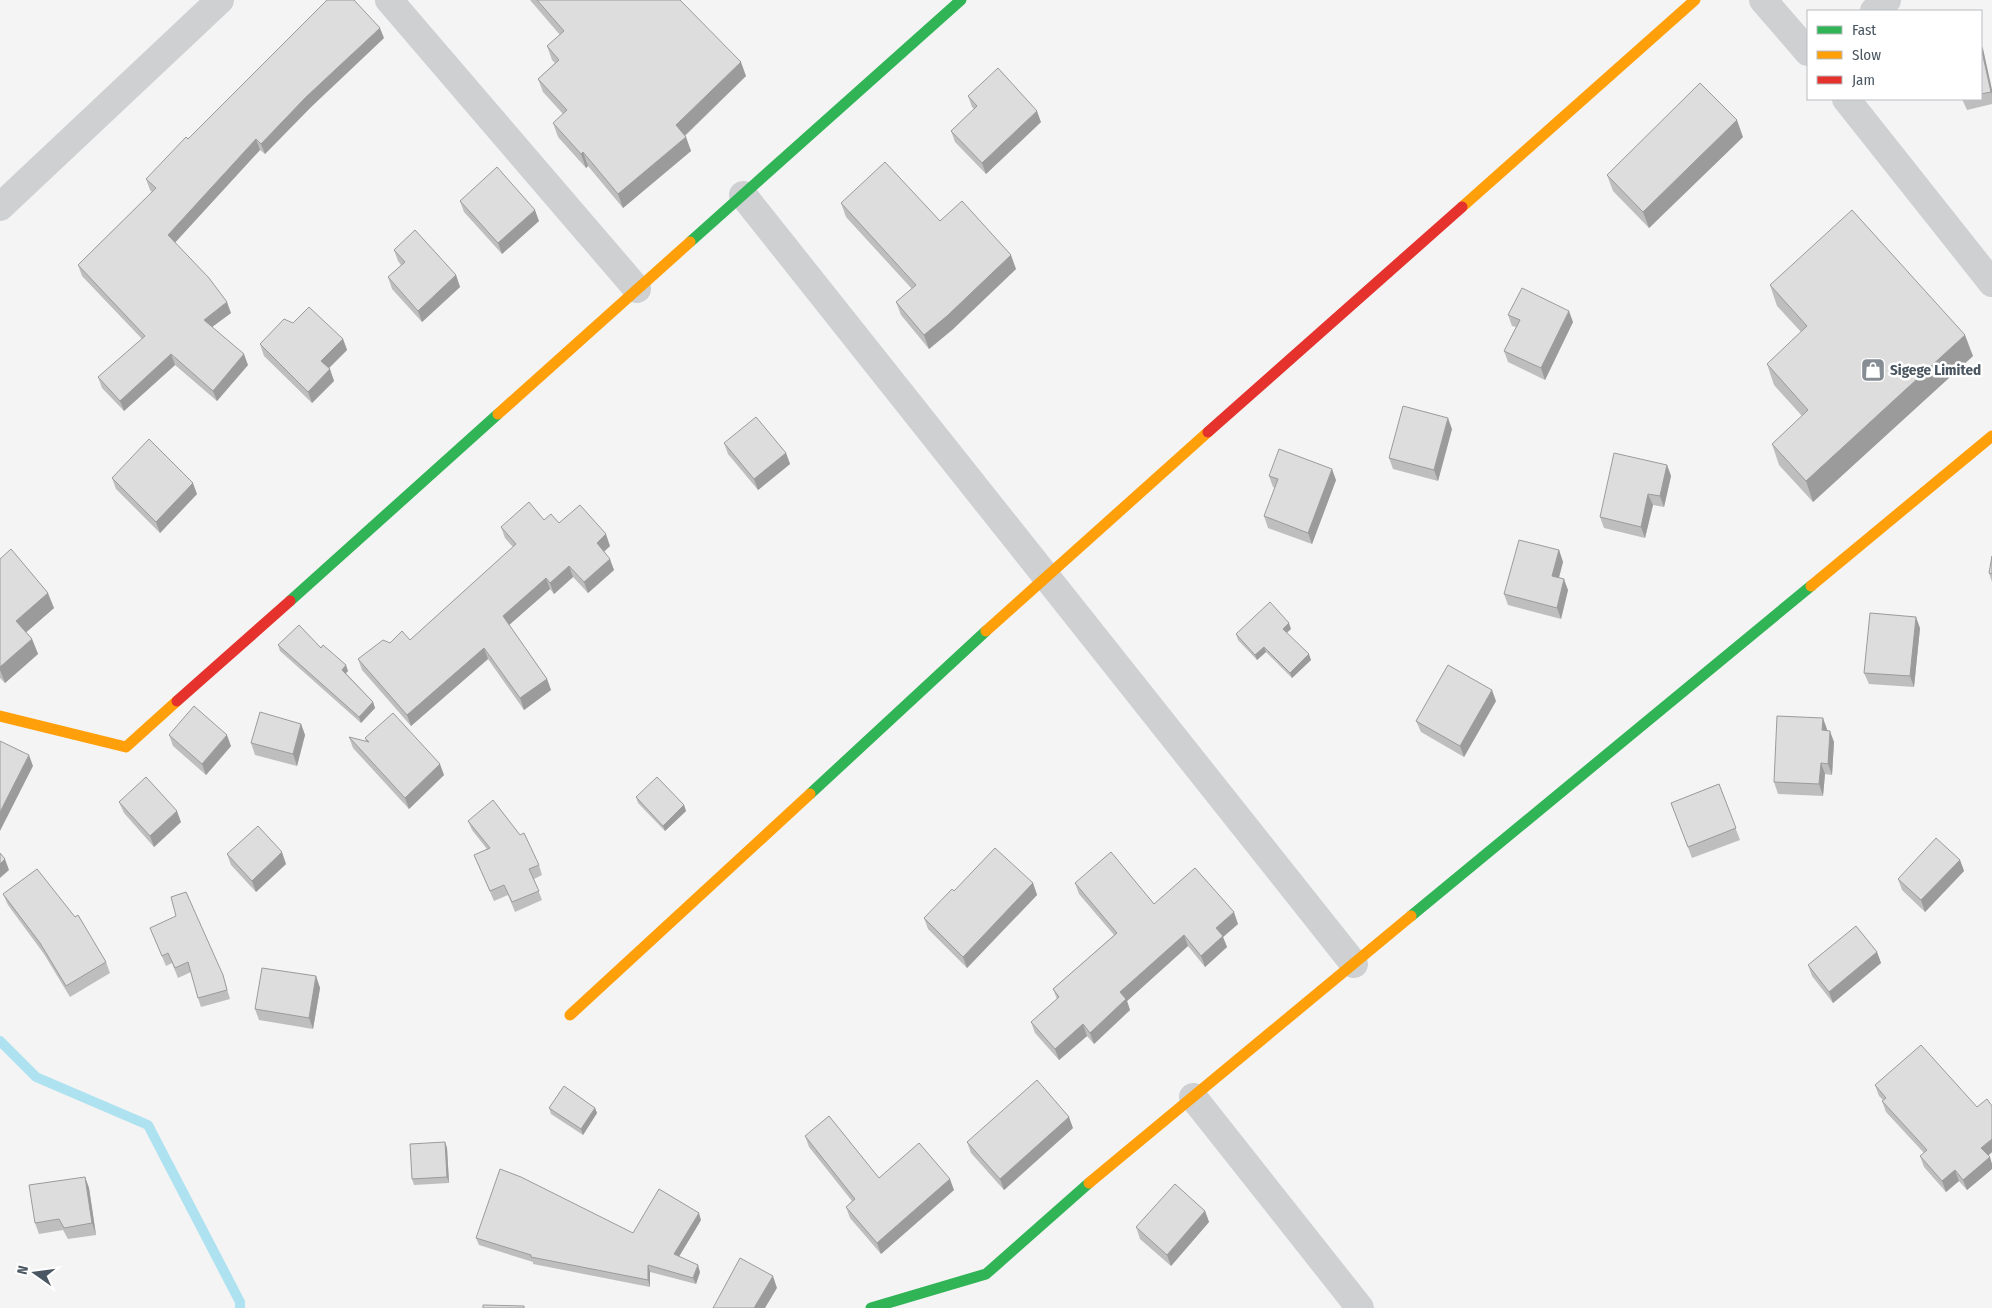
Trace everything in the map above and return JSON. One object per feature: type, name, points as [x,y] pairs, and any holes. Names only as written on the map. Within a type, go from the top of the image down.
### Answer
[{"type":"street","points":[[0,207],[220,0]]},
{"type":"street","points":[[389,0],[637,290]]},
{"type":"street","points":[[0,716],[126,747],[961,0]]},
{"type":"street","points":[[570,1014],[1046,576],[1694,0]]},
{"type":"street","points":[[1763,0],[1807,51]]},
{"type":"street","points":[[1875,10],[1887,0]]},
{"type":"street","points":[[1847,100],[1992,283]]},
{"type":"street","points":[[743,195],[1354,964]]},
{"type":"street","points":[[870,1308],[986,1274],[1072,1197],[1992,436]]},
{"type":"street","points":[[1193,1097],[1360,1308]]},
{"type":"building","points":[[327,0],[354,0],[380,28],[306,97],[261,144],[256,139],[168,235],[209,278],[227,302],[204,320],[244,354],[213,391],[171,354],[120,401],[98,377],[145,336],[78,265],[156,188],[146,179],[186,137],[188,139]]},
{"type":"building","points":[[537,0],[680,0],[741,62],[676,125],[686,137],[618,194],[583,152],[581,154],[553,123],[567,110],[538,79],[559,60],[547,46],[564,31]]},
{"type":"building","points":[[1982,52],[1991,92],[1982,94]]},
{"type":"building","points":[[998,68],[1037,111],[982,163],[951,131],[977,106],[968,96]]},
{"type":"building","points":[[1700,83],[1737,120],[1643,212],[1607,175]]},
{"type":"building","points":[[885,162],[940,221],[962,201],[1011,255],[947,316],[924,335],[896,302],[916,285],[841,203]]},
{"type":"building","points":[[497,167],[535,210],[498,243],[460,201]]},
{"type":"building","name":"Sigege Limited","points":[[1852,210],[1965,335],[1806,481],[1772,444],[1808,410],[1767,364],[1807,326],[1770,285]]},
{"type":"building","points":[[415,230],[456,275],[418,311],[388,277],[405,262],[394,250]]},
{"type":"building","points":[[1522,288],[1569,311],[1541,368],[1504,351],[1520,320],[1508,315]]},
{"type":"building","points":[[309,307],[343,339],[321,361],[330,369],[308,392],[260,344],[284,319],[293,323]]},
{"type":"building","points":[[1403,406],[1448,418],[1434,470],[1389,458]]},
{"type":"building","points":[[756,417],[786,453],[754,479],[724,443]]},
{"type":"building","points":[[149,439],[193,483],[156,522],[112,478]]},
{"type":"building","points":[[1279,449],[1332,469],[1308,533],[1264,516],[1278,479],[1269,476]]},
{"type":"building","points":[[1614,453],[1667,465],[1660,496],[1648,494],[1641,527],[1600,517]]},
{"type":"building","points":[[529,502],[544,520],[551,514],[559,523],[580,505],[606,534],[597,543],[610,559],[584,582],[569,566],[550,583],[546,578],[503,616],[547,679],[520,698],[484,648],[407,715],[358,659],[383,640],[390,643],[402,631],[410,640],[516,544],[501,527]]},
{"type":"building","points":[[1519,540],[1559,550],[1552,576],[1564,579],[1557,608],[1504,594]]},
{"type":"building","points":[[11,549],[48,593],[16,621],[32,639],[0,667],[0,559]]},
{"type":"building","points":[[1992,556],[1992,574],[1989,573]]},
{"type":"building","points":[[1270,602],[1289,623],[1283,629],[1309,654],[1290,673],[1264,647],[1255,655],[1236,634]]},
{"type":"building","points":[[1870,613],[1916,617],[1910,676],[1864,673]]},
{"type":"building","points":[[299,625],[321,648],[323,645],[346,665],[342,670],[373,702],[359,717],[278,645]]},
{"type":"building","points":[[1448,665],[1492,690],[1460,746],[1416,721]]},
{"type":"building","points":[[194,706],[227,735],[202,764],[169,735]]},
{"type":"building","points":[[260,712],[301,724],[293,754],[251,743]]},
{"type":"building","points":[[393,713],[440,764],[405,798],[349,737],[369,742],[365,738]]},
{"type":"building","points":[[1777,716],[1823,718],[1822,730],[1830,731],[1828,764],[1821,763],[1819,784],[1774,782]]},
{"type":"building","points":[[0,741],[29,755],[0,812]]},
{"type":"building","points":[[146,777],[177,811],[150,836],[119,802]]},
{"type":"building","points":[[657,777],[684,805],[663,826],[636,797]]},
{"type":"building","points":[[1719,784],[1736,828],[1688,847],[1671,803]]},
{"type":"building","points":[[493,800],[520,835],[524,833],[539,865],[529,869],[539,891],[512,902],[504,885],[490,891],[474,855],[490,848],[468,821]]},
{"type":"building","points":[[258,826],[282,852],[252,881],[227,854]]},
{"type":"building","points":[[1936,838],[1960,860],[1921,900],[1898,879]]},
{"type":"building","points":[[995,848],[1033,883],[963,957],[924,918],[952,889],[954,891]]},
{"type":"building","points":[[1111,852],[1154,904],[1195,868],[1234,912],[1216,928],[1223,936],[1201,956],[1184,935],[1120,992],[1126,999],[1090,1033],[1083,1024],[1055,1049],[1031,1022],[1059,997],[1053,989],[1117,933],[1075,883]]},
{"type":"building","points":[[0,853],[5,859],[0,864]]},
{"type":"building","points":[[37,869],[75,917],[78,915],[106,962],[66,986],[40,943],[3,894]]},
{"type":"building","points":[[186,892],[223,975],[227,990],[198,998],[188,962],[175,968],[168,953],[162,956],[150,928],[176,916],[171,897]]},
{"type":"building","points":[[1856,926],[1877,952],[1829,992],[1808,965]]},
{"type":"building","points":[[262,968],[316,976],[309,1018],[255,1009]]},
{"type":"building","points":[[1921,1045],[1977,1107],[1987,1099],[1992,1106],[1992,1139],[1981,1148],[1990,1157],[1963,1180],[1955,1170],[1942,1181],[1920,1156],[1927,1150],[1882,1101],[1886,1098],[1875,1085]]},
{"type":"building","points":[[1037,1080],[1069,1117],[1000,1179],[967,1142]]},
{"type":"building","points":[[564,1086],[595,1108],[581,1129],[549,1108]]},
{"type":"building","points":[[829,1116],[879,1178],[919,1143],[950,1179],[877,1243],[846,1207],[855,1199],[805,1136]]},
{"type":"building","points":[[445,1142],[447,1177],[412,1179],[410,1144]]},
{"type":"building","points":[[500,1169],[521,1177],[633,1233],[659,1189],[699,1213],[674,1254],[698,1265],[693,1278],[648,1265],[648,1280],[531,1257],[531,1255],[476,1238]]},
{"type":"building","points":[[85,1177],[92,1223],[64,1228],[59,1219],[35,1223],[29,1185]]},
{"type":"building","points":[[1175,1184],[1205,1211],[1167,1255],[1136,1227]]},
{"type":"building","points":[[740,1258],[773,1276],[754,1308],[713,1308]]},
{"type":"building","points":[[483,1305],[524,1306],[524,1308],[483,1308]]},
{"type":"waterway","points":[[0,1041],[36,1077],[148,1125],[240,1302],[240,1308]]},
{"type":"traffic: fast","points":[[690,242],[961,0]]},
{"type":"traffic: fast","points":[[290,601],[498,414]]},
{"type":"traffic: fast","points":[[1411,916],[1811,586]]},
{"type":"traffic: fast","points":[[810,794],[986,631]]},
{"type":"traffic: fast","points":[[871,1308],[986,1274],[1089,1183]]},
{"type":"traffic: slow","points":[[1462,207],[1695,0]]},
{"type":"traffic: slow","points":[[498,414],[690,242]]},
{"type":"traffic: slow","points":[[986,631],[1208,432]]},
{"type":"traffic: slow","points":[[1811,586],[1992,436]]},
{"type":"traffic: slow","points":[[0,716],[126,747],[177,701]]},
{"type":"traffic: slow","points":[[570,1015],[810,794]]},
{"type":"traffic: slow","points":[[1089,1183],[1411,916]]},
{"type":"traffic: jam","points":[[1208,432],[1462,207]]},
{"type":"traffic: jam","points":[[177,701],[290,601]]},
{"type":"place","name":"Sigege Limited","points":[[1873,370]]}]
